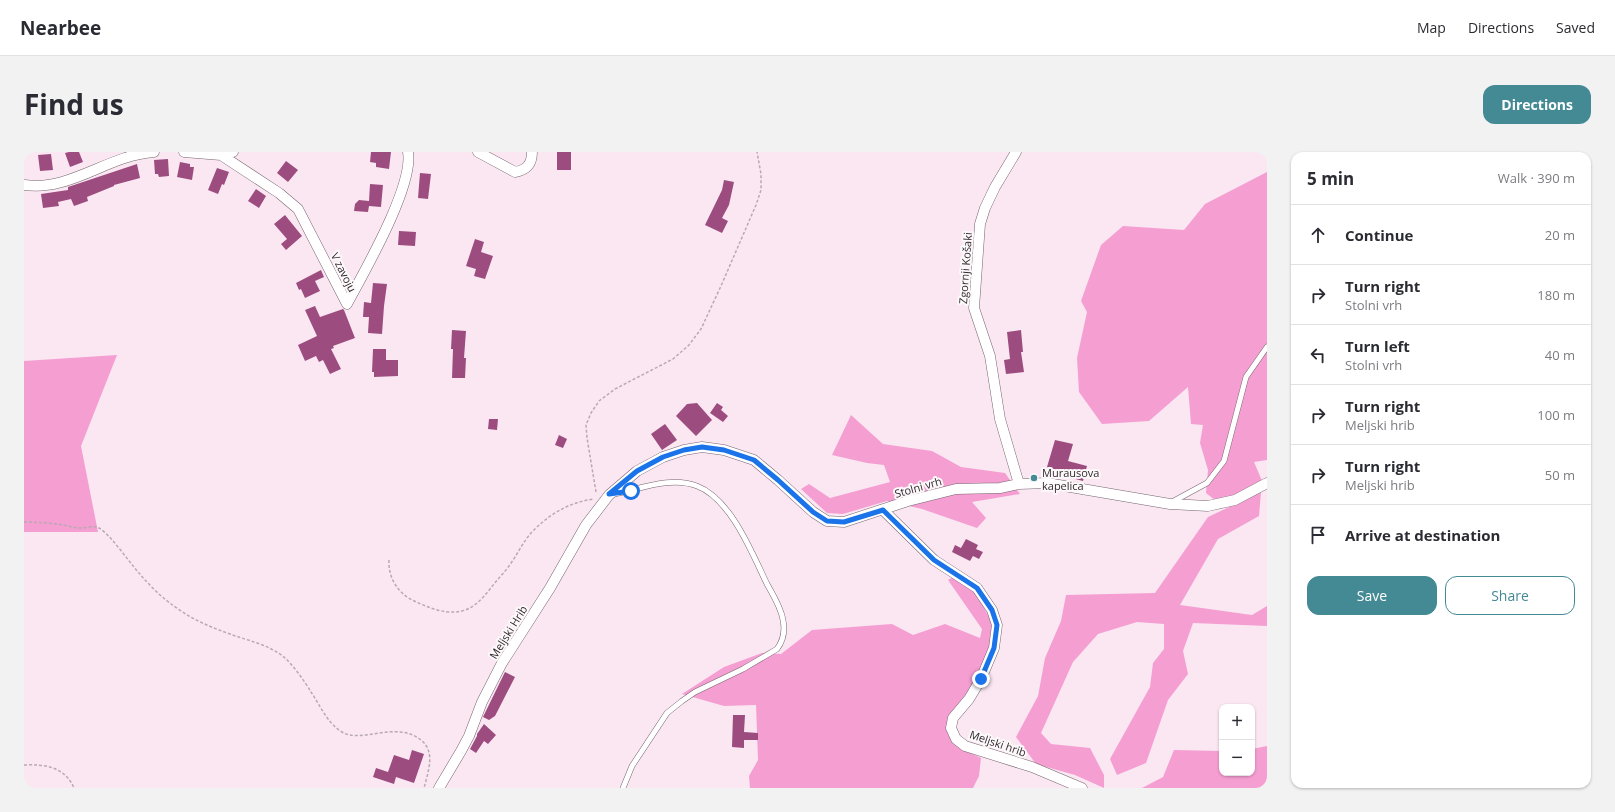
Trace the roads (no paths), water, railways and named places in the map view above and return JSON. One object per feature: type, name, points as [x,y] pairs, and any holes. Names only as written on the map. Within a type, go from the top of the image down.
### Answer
[{"type":"street","points":[[24,185],[50,186],[114,162],[154,152]]},
{"type":"street","name":"V zavoju","points":[[184,152],[221,155],[233,152]]},
{"type":"street","name":"V zavoju","points":[[221,155],[279,193],[298,209],[347,304],[392,216],[405,180],[408,152]]},
{"type":"street","points":[[478,152],[515,172],[522,171],[528,166],[532,155]]},
{"type":"street","name":"Zgornji Košaki","points":[[1016,152],[995,187],[985,208],[980,224],[974,308],[990,356],[1000,420],[1019,484]]},
{"type":"street","name":"Stolni vrh","points":[[609,494],[637,471],[663,457],[684,450],[702,447],[724,450],[754,460],[813,512],[827,521],[844,522],[956,489],[1000,488],[1019,484],[1047,483],[1170,504],[1208,506],[1235,500],[1267,483]]},
{"type":"street","name":"Meljski Hrib","points":[[439,788],[469,736],[482,702],[502,663],[550,588],[586,525],[609,494]]},
{"type":"street","name":"Meljski hrib","points":[[883,510],[934,560],[977,588],[992,610],[997,625],[994,648],[981,679],[969,698],[953,718],[951,728],[956,739],[965,746],[1032,767],[1082,788]]},
{"type":"lane","points":[[1170,504],[1207,483],[1224,461],[1246,377],[1267,347]]},
{"type":"lane","points":[[609,494],[631,491],[654,485],[685,483],[698,487],[712,495],[720,502],[740,531],[781,612],[784,632],[777,649],[743,669],[695,692],[667,713],[632,766],[623,788]]},
{"type":"place","name":"Murausova kapelica","points":[[1034,478]]}]
